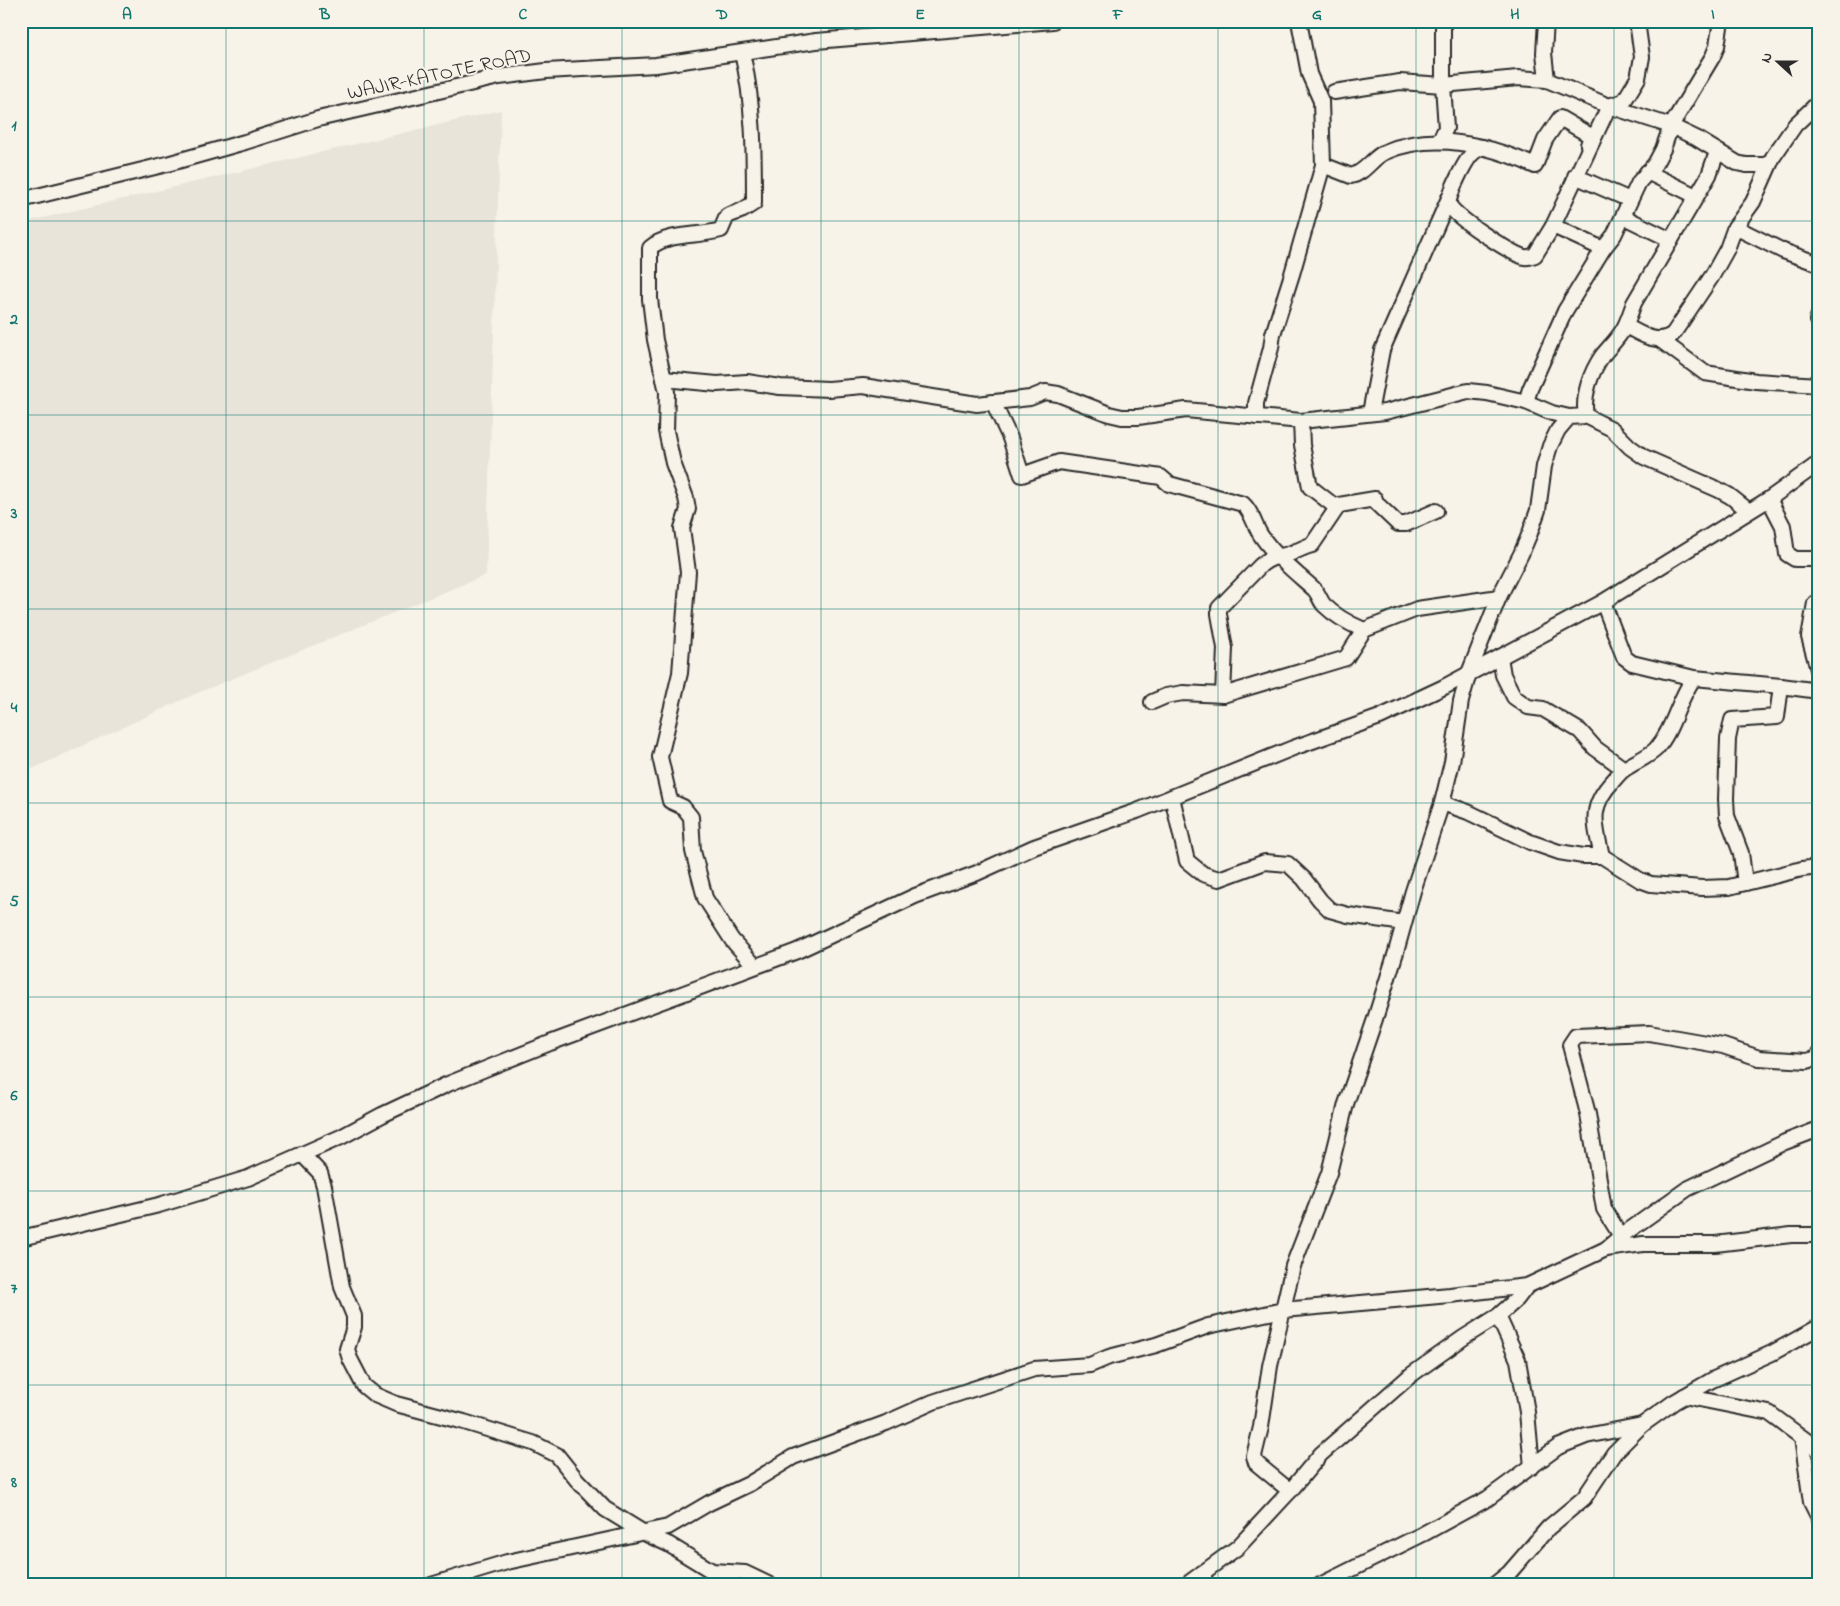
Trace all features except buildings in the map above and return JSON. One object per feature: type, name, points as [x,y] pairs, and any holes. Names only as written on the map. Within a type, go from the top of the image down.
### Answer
[{"type":"street","points":[[944,30],[985,21]]},
{"type":"street","name":"WAJIR-KATOTE ROAD","points":[[21,200],[175,162],[318,119],[499,77],[546,71],[656,65],[816,42],[889,28],[944,30],[1053,21]]},
{"type":"street","points":[[1256,417],[1256,403],[1273,334],[1323,165],[1321,101],[1309,74],[1299,21]]},
{"type":"street","points":[[1443,21],[1443,85],[1446,128],[1442,136],[1443,141]]},
{"type":"street","points":[[1546,21],[1544,53],[1547,80]]},
{"type":"street","points":[[1449,198],[1450,207],[1488,238],[1524,257],[1535,255],[1553,226],[1608,106],[1624,101],[1638,78],[1642,58],[1637,21]]},
{"type":"street","points":[[1526,402],[1565,311],[1624,217],[1630,200],[1646,172],[1654,164],[1663,149],[1671,126],[1713,56],[1717,46],[1721,21]]},
{"type":"street","points":[[742,53],[748,75],[755,156],[754,203],[743,210],[727,216],[721,230],[707,234],[668,238],[656,242],[650,248],[650,299],[655,340],[667,392],[666,431],[673,463],[686,498],[688,509],[682,528],[688,572],[680,673],[660,757],[670,800],[683,807],[690,817],[693,851],[705,898],[732,940],[755,966]]},
{"type":"street","points":[[1334,92],[1400,82],[1443,85],[1518,78],[1547,80],[1608,106],[1671,126],[1696,138],[1737,163],[1769,165]]},
{"type":"street","points":[[1626,326],[1651,338],[1667,339],[1673,334],[1702,292],[1726,250],[1735,226],[1753,202],[1769,165],[1795,125],[1819,102]]},
{"type":"street","points":[[1323,165],[1351,176],[1361,173],[1370,162],[1384,152],[1402,146],[1443,141],[1483,147],[1510,154],[1535,166],[1545,140],[1560,118],[1591,136],[1576,176]]},
{"type":"street","points":[[1370,413],[1382,350],[1467,160],[1473,153],[1483,147]]},
{"type":"street","points":[[1586,416],[1585,402],[1594,371],[1602,357],[1626,326],[1634,303],[1709,175],[1717,152]]},
{"type":"street","points":[[1646,172],[1696,196]]},
{"type":"street","points":[[1576,176],[1630,200]]},
{"type":"street","points":[[1624,217],[1671,240]]},
{"type":"street","points":[[1553,226],[1603,249]]},
{"type":"street","points":[[1735,226],[1783,251],[1819,264]]},
{"type":"street","points":[[1819,315],[1817,320],[1819,322]]},
{"type":"street","points":[[1659,339],[1705,373],[1756,381],[1819,385]]},
{"type":"street","points":[[664,379],[718,384],[747,382],[780,387],[829,389],[863,386],[977,404],[1030,398],[1046,392],[1058,394],[1109,414],[1122,417],[1138,417],[1186,410],[1301,421],[1385,412],[1468,391],[1487,393],[1526,402],[1552,413],[1569,417],[1586,416],[1612,429],[1630,447],[1644,457],[1719,490],[1730,496],[1749,512]]},
{"type":"street","points":[[993,402],[1010,438],[1022,476],[1059,462],[1162,477],[1169,484],[1243,504],[1250,510],[1262,538],[1277,555],[1317,592],[1323,605],[1364,630]]},
{"type":"street","points":[[1290,1491],[1256,1463],[1254,1456],[1261,1426],[1264,1398],[1293,1266],[1328,1173],[1346,1104],[1375,1019],[1442,803],[1452,762],[1461,701],[1469,673],[1499,597],[1522,554],[1530,533],[1538,510],[1544,466],[1550,446],[1558,430],[1569,417]]},
{"type":"street","points":[[1301,421],[1302,446],[1310,487],[1337,508]]},
{"type":"street","points":[[21,1238],[160,1205],[248,1178],[342,1137],[382,1115],[448,1084],[550,1043],[797,951],[915,896],[977,873],[1034,847],[1136,811],[1293,748],[1380,717],[1469,673],[1603,602],[1749,512],[1819,462]]},
{"type":"street","points":[[1224,695],[1225,648],[1219,608],[1261,565],[1277,555],[1312,545],[1339,505],[1375,499],[1376,503],[1398,524],[1406,524],[1436,511]]},
{"type":"street","points":[[1769,499],[1782,526],[1787,554],[1795,559],[1819,559]]},
{"type":"street","points":[[1152,702],[1166,696],[1183,693],[1224,695],[1343,659],[1346,658],[1364,630],[1417,609],[1499,597]]},
{"type":"street","points":[[1603,602],[1624,657],[1636,664],[1694,678],[1781,686],[1819,692]]},
{"type":"street","points":[[1815,603],[1809,637],[1819,673]]},
{"type":"street","points":[[1500,657],[1503,675],[1514,697],[1528,707],[1543,709],[1580,731],[1595,748],[1624,769]]},
{"type":"street","points":[[1602,856],[1596,828],[1596,808],[1603,792],[1624,769],[1655,750],[1671,723],[1687,687],[1694,678]]},
{"type":"street","points":[[1744,883],[1741,853],[1727,816],[1728,739],[1732,720],[1777,717],[1781,686]]},
{"type":"street","points":[[1172,797],[1187,861],[1203,874],[1219,879],[1265,862],[1288,864],[1304,879],[1330,910],[1348,915],[1404,923]]},
{"type":"street","points":[[1442,803],[1468,812],[1530,842],[1559,852],[1582,856],[1602,856],[1640,880],[1651,884],[1702,888],[1729,887],[1819,867]]},
{"type":"street","points":[[1620,1236],[1604,1209],[1588,1114],[1570,1045],[1576,1036],[1649,1033],[1723,1046],[1759,1058],[1807,1061],[1818,1058],[1819,1053]]},
{"type":"street","points":[[1606,1249],[1620,1236],[1687,1189],[1784,1142],[1819,1129]]},
{"type":"street","points":[[302,1154],[320,1173],[324,1186],[342,1287],[354,1316],[354,1327],[347,1349],[364,1386],[375,1395],[396,1404],[533,1443],[557,1455],[577,1480],[605,1509],[644,1533],[668,1544],[712,1571],[745,1573],[761,1579],[770,1585]]},
{"type":"street","points":[[431,1585],[507,1562],[668,1527],[709,1503],[749,1484],[794,1457],[886,1423],[933,1402],[1034,1369],[1090,1364],[1109,1357],[1146,1348],[1208,1326],[1283,1310],[1441,1296],[1527,1286],[1606,1249],[1643,1244],[1715,1244],[1791,1235],[1819,1234]]},
{"type":"street","points":[[1186,1585],[1205,1579],[1238,1547],[1290,1491],[1321,1454],[1411,1375],[1498,1316],[1517,1299],[1527,1286]]},
{"type":"street","points":[[1498,1316],[1518,1360],[1527,1412],[1532,1467]]},
{"type":"street","points":[[1494,1585],[1509,1573],[1548,1528],[1584,1498],[1614,1453],[1642,1425],[1684,1396],[1712,1380],[1772,1353],[1819,1327]]},
{"type":"street","points":[[1684,1396],[1770,1413],[1819,1450]]},
{"type":"street","points":[[1320,1585],[1423,1534],[1487,1499],[1558,1447],[1586,1436],[1642,1425]]},
{"type":"street","points":[[1802,1438],[1811,1502],[1819,1518]]},
{"type":"shaded area","points":[[501,110],[486,575],[195,694],[21,774],[21,223]]}]
